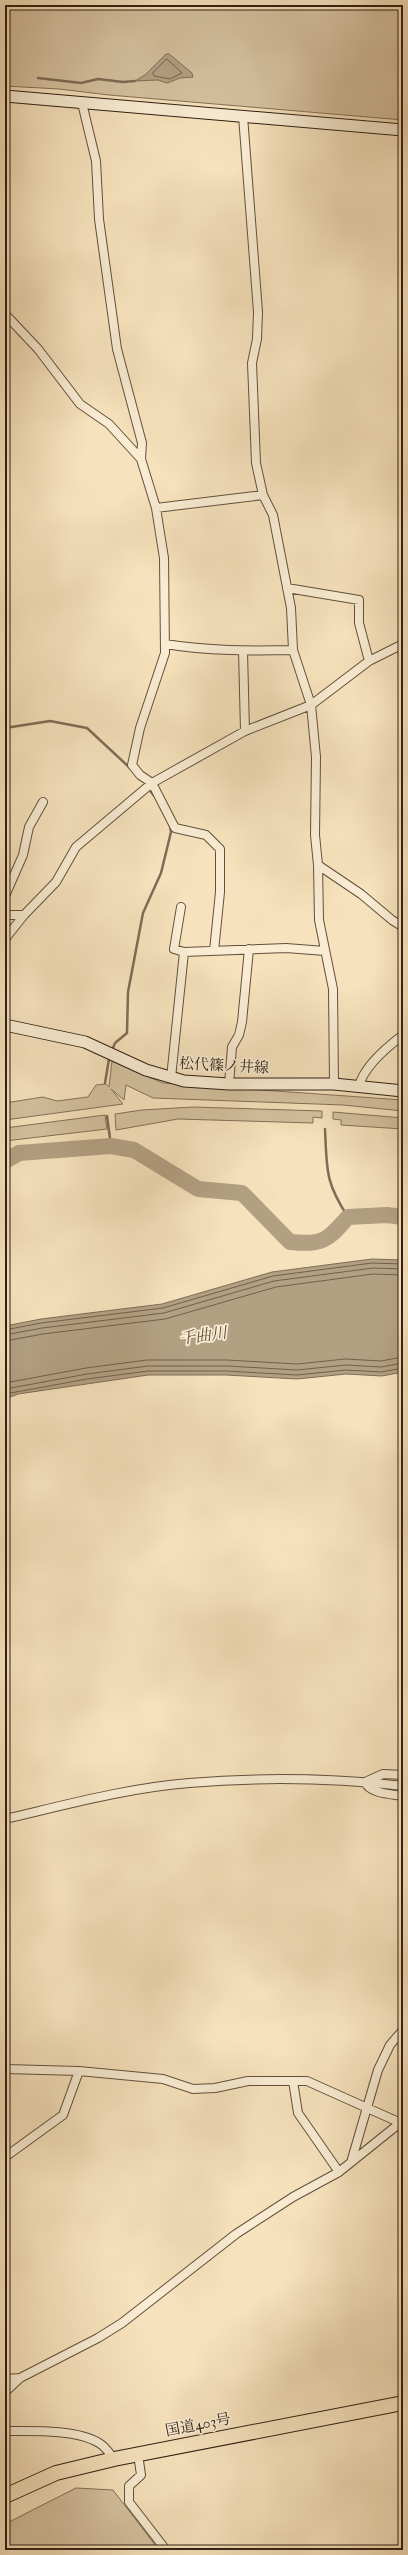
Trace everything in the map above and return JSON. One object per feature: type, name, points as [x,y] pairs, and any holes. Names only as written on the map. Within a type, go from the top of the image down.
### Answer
[{"type":"highway","name":"国道403号","points":[[5,2496],[56,2473],[114,2459],[403,2403]]},
{"type":"main road","points":[[5,96],[403,130]]},
{"type":"main road","name":"松代篠ノ井線","points":[[5,1025],[85,1042],[146,1070],[171,1078],[200,1083],[334,1084],[403,1091]]},
{"type":"street","points":[[82,103],[96,161],[99,219],[117,349],[142,442],[141,459],[156,508],[166,584],[165,652],[140,728],[132,765],[140,775],[152,783],[175,828],[206,835],[220,849],[220,892],[214,951]]},
{"type":"street","points":[[242,116],[258,312],[257,339],[252,363],[256,463],[263,495],[271,507],[273,515],[291,608],[293,650],[311,705],[316,757],[315,835],[318,865],[319,920],[333,989],[334,1084]]},
{"type":"street","points":[[5,314],[38,349],[80,404],[109,424],[141,459]]},
{"type":"street","points":[[156,508],[263,495]]},
{"type":"street","points":[[287,588],[359,600],[359,623],[368,661]]},
{"type":"street","points":[[165,644],[196,649],[243,651],[293,650]]},
{"type":"street","points":[[5,939],[24,915],[56,882],[76,847],[88,835],[152,783],[245,731],[311,705],[368,661],[403,644]]},
{"type":"street","points":[[243,651],[245,731]]},
{"type":"street","points":[[5,896],[23,855],[29,827],[43,802]]},
{"type":"street","points":[[318,865],[361,894],[392,920],[403,927]]},
{"type":"street","points":[[181,907],[174,949],[184,952],[249,949],[325,951]]},
{"type":"street","points":[[5,915],[24,915]]},
{"type":"street","points":[[229,1084],[232,1047],[239,1035],[242,1022],[249,949]]},
{"type":"street","points":[[171,1078],[184,952]]},
{"type":"street","points":[[359,1086],[361,1078],[371,1066],[403,1035]]},
{"type":"street","points":[[365,1782],[383,1774],[403,1774]]},
{"type":"street","points":[[5,1819],[110,1794],[188,1783],[289,1779],[365,1782],[403,1786]]},
{"type":"street","points":[[365,1782],[367,1786],[374,1790],[403,1796]]},
{"type":"street","points":[[352,2159],[378,2070],[390,2045],[403,2030]]},
{"type":"street","points":[[5,2069],[79,2071],[163,2079],[193,2089],[215,2088],[248,2081],[307,2081],[402,2123]]},
{"type":"street","points":[[5,2157],[63,2115],[79,2071]]},
{"type":"street","points":[[293,2081],[298,2113],[339,2172]]},
{"type":"street","points":[[5,2392],[20,2378],[98,2338],[122,2323],[247,2227],[293,2197],[339,2172],[352,2159],[402,2123]]},
{"type":"street","points":[[5,2379],[20,2378]]},
{"type":"street","points":[[5,2431],[36,2431],[78,2436],[100,2443],[114,2459]]},
{"type":"street","points":[[138,2454],[141,2475],[129,2486],[129,2502],[166,2550]]},
{"type":"shaded area","points":[[5,5],[403,5],[403,120],[109,95],[59,89],[5,86]]},
{"type":"shaded area","points":[[112,1061],[163,1083],[403,1100],[403,1111],[343,1105],[153,1098],[126,1085],[124,1100],[111,1089],[123,1104],[5,1120],[5,1103],[43,1097],[57,1101],[88,1097],[96,1085],[106,1084],[109,1087]]},
{"type":"shaded area","points":[[193,1107],[322,1111],[322,1118],[313,1117],[313,1123],[178,1119],[116,1130],[115,1114],[142,1110]]},
{"type":"shaded area","points":[[333,1112],[403,1118],[403,1129],[341,1125],[341,1120],[333,1119]]},
{"type":"shaded area","points":[[105,1115],[107,1129],[5,1141],[5,1128]]},
{"type":"shaded area","points":[[76,2488],[113,2490],[159,2550],[5,2550],[5,2524]]},
{"type":"water","points":[[166,54],[169,54],[192,73],[193,77],[180,78],[167,83],[158,80],[135,81],[145,75]]},
{"type":"water","name":"千曲川","points":[[372,1259],[403,1260],[403,1372],[382,1376],[346,1374],[297,1379],[226,1375],[148,1375],[18,1394],[5,1399],[5,1326],[41,1319],[162,1304],[272,1272]]},
{"type":"waterway","points":[[38,78],[81,83],[98,79],[123,82],[135,81]]},
{"type":"waterway","points":[[5,728],[50,721],[87,728],[130,768]]},
{"type":"waterway","points":[[151,792],[156,798]]},
{"type":"waterway","points":[[113,1048],[115,1043],[127,1033],[128,992],[143,913],[161,873],[171,832],[170,825]]},
{"type":"waterway","points":[[105,1083],[109,1059]]},
{"type":"waterway","points":[[107,1116],[111,1146]]},
{"type":"waterway","points":[[325,1129],[327,1166],[331,1185],[340,1205],[348,1217]]},
{"type":"waterway","points":[[5,1161],[19,1153],[111,1146],[134,1150],[198,1189],[242,1193],[290,1242],[310,1243],[324,1240],[348,1217],[387,1215],[403,1217]]}]
